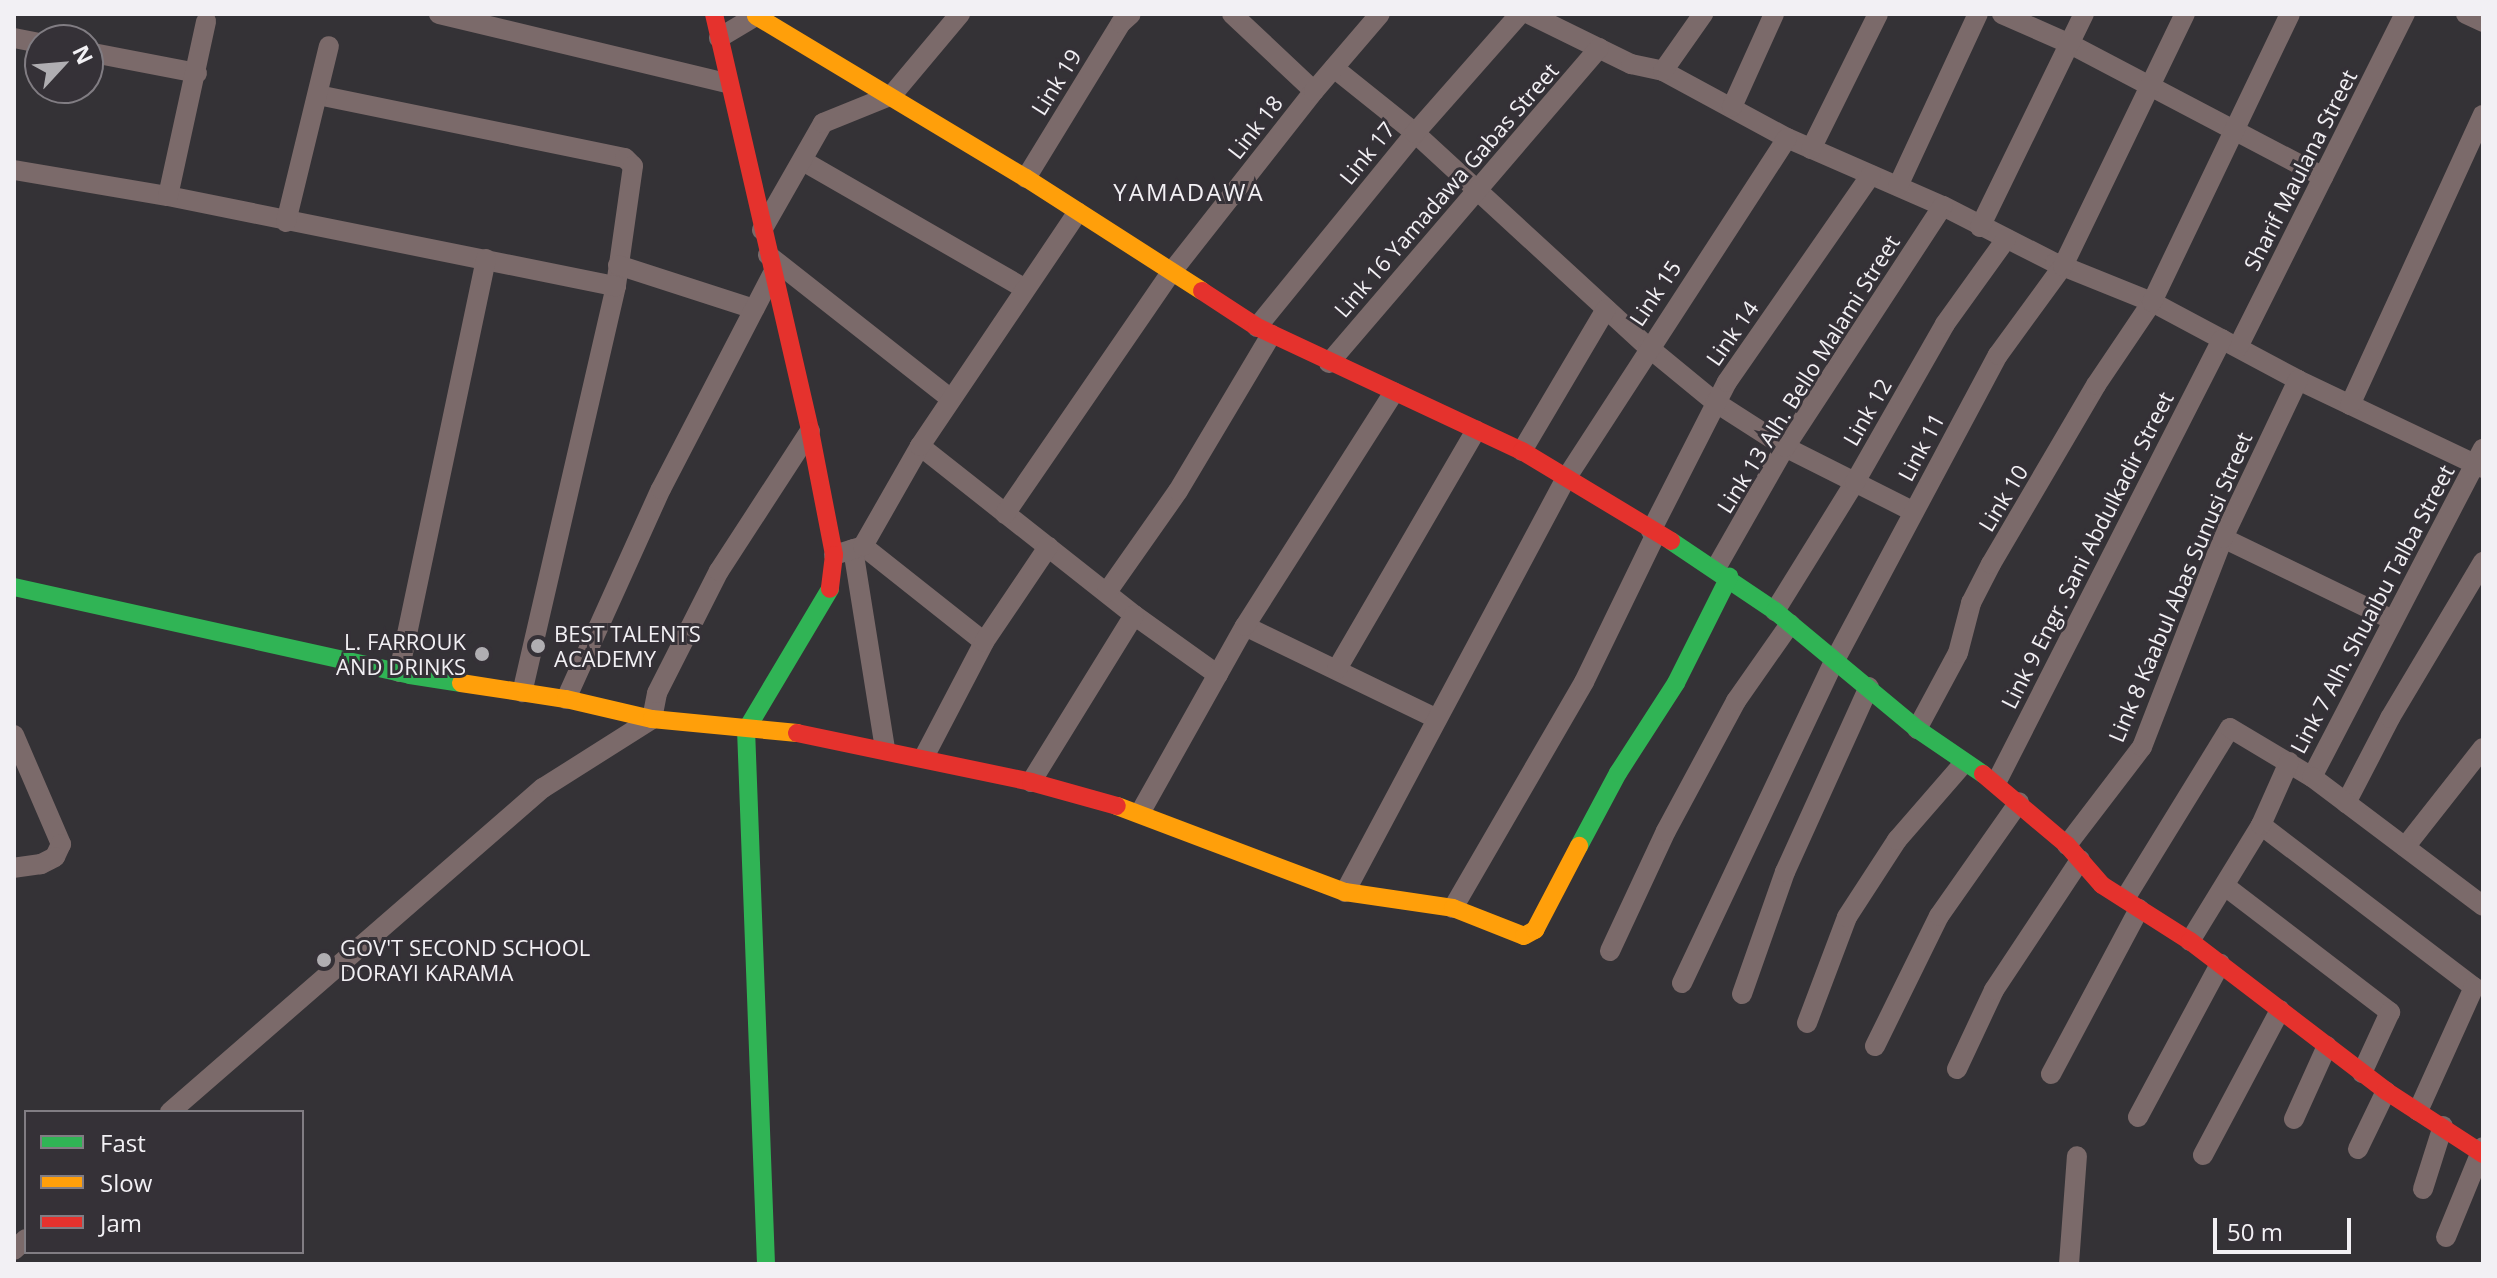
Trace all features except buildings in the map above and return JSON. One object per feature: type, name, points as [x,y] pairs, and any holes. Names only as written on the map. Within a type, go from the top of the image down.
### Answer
[{"type":"street","points":[[439,14],[727,83]]},
{"type":"street","points":[[714,14],[727,83],[810,431],[850,550],[885,749]]},
{"type":"street","points":[[762,230],[823,123],[892,95],[960,14]]},
{"type":"street","points":[[1232,14],[1314,91]]},
{"type":"street","name":"Link 18","points":[[1005,514],[1170,274],[1314,91],[1380,14]]},
{"type":"street","name":"Link 17","points":[[1107,592],[1178,491],[1264,331],[1415,133],[1520,14]]},
{"type":"street","points":[[1529,14],[1631,64],[1663,71],[1787,138],[1943,206],[2063,266],[2152,302],[2350,405],[2481,460]]},
{"type":"street","points":[[1663,71],[1703,14]]},
{"type":"street","points":[[1732,107],[1774,14]]},
{"type":"street","points":[[1811,149],[1878,14]]},
{"type":"street","points":[[1898,186],[1978,14]]},
{"type":"street","points":[[2002,14],[2070,44],[2323,177]]},
{"type":"street","points":[[1980,227],[2084,14]]},
{"type":"street","name":"Link 11","points":[[1682,983],[1835,660],[1998,355],[2063,266],[2185,14]]},
{"type":"street","name":"Link 10","points":[[1917,729],[1958,653],[1971,603],[1991,564],[2096,385],[2152,302],[2290,14]]},
{"type":"street","name":"Sharif Maulana Street","points":[[2230,343],[2323,177],[2405,14]]},
{"type":"street","points":[[2466,14],[2483,22]]},
{"type":"street","points":[[719,38],[758,15],[1026,178],[1170,274],[1264,331],[1522,451],[1722,573],[1782,617],[1917,729],[1996,783],[2074,853],[2102,885],[2190,941],[2386,1091],[2482,1152],[2446,1237]]},
{"type":"street","name":"Link 19","points":[[1026,178],[1121,17]]},
{"type":"street","points":[[168,196],[206,21]]},
{"type":"street","points":[[286,222],[329,46]]},
{"type":"street","name":"Link 16 Yamadawa Gabas Street","points":[[1329,363],[1599,48]]},
{"type":"street","points":[[104,55],[197,73]]},
{"type":"street","points":[[1334,68],[1415,133],[1648,347],[1715,402],[1785,447],[1914,512]]},
{"type":"street","points":[[318,95],[631,161],[633,166],[617,276],[522,692]]},
{"type":"street","points":[[2350,405],[2483,115]]},
{"type":"street","name":"Link 15","points":[[1345,892],[1567,477],[1648,347],[1787,138]]},
{"type":"street","points":[[803,161],[1024,288]]},
{"type":"street","points":[[14,170],[168,196],[286,222],[486,259],[617,276],[754,309]]},
{"type":"street","name":"Link 14","points":[[1453,908],[1584,682],[1715,402],[1871,175]]},
{"type":"street","name":"Link 13 Alh. Bello Malami Street","points":[[1722,573],[1785,447],[1943,206]]},
{"type":"street","points":[[766,1264],[746,730],[826,598],[850,550],[1078,212]]},
{"type":"street","name":"Link 12","points":[[1610,951],[1666,831],[1855,482],[1945,324],[2006,239]]},
{"type":"street","points":[[399,672],[486,259]]},
{"type":"street","points":[[566,699],[661,489],[754,309],[770,265]]},
{"type":"street","points":[[770,265],[951,399]]},
{"type":"street","points":[[1522,451],[1606,309]]},
{"type":"street","name":"Link 9 Engr. Sani Abdulkadir Street","points":[[1996,783],[2230,343]]},
{"type":"street","name":"Link 8 Kaabul Abas Sunusi Street","points":[[1957,1069],[1994,990],[2074,853],[2142,747],[2223,538],[2298,380]]},
{"type":"street","points":[[1140,813],[1245,626],[1394,392]]},
{"type":"street","points":[[1337,669],[1476,430]]},
{"type":"street","points":[[172,1110],[543,788],[652,719],[657,693],[719,571],[810,431]]},
{"type":"street","points":[[920,446],[1134,615],[1218,675]]},
{"type":"street","name":"Link 7 Alh. Shuaibu Talba Street","points":[[2312,777],[2481,460]]},
{"type":"street","name":"Link 7 Alh. Shuaibu Talba Street","points":[[2312,777],[2481,460]]},
{"type":"street","points":[[2223,538],[2393,620]]},
{"type":"street","points":[[924,757],[984,642],[1048,547]]},
{"type":"street","points":[[850,550],[984,642]]},
{"type":"street","points":[[2346,803],[2390,718],[2483,562]]},
{"type":"street","points":[[14,587],[399,672],[566,699],[652,719],[798,733],[924,757],[1031,782],[1140,813],[1345,892],[1453,908],[1524,936],[1535,930],[1618,773],[1676,683],[1722,573]]},
{"type":"street","points":[[1031,782],[1134,615]]},
{"type":"street","points":[[1245,626],[1437,719]]},
{"type":"street","points":[[1742,994],[1785,872],[1869,687]]},
{"type":"street","points":[[2051,1074],[2132,903],[2226,729],[2312,777],[2483,906]]},
{"type":"street","points":[[14,735],[61,844],[55,857],[41,864],[14,868]]},
{"type":"street","points":[[2405,847],[2483,748]]},
{"type":"street","points":[[2190,941],[2261,825],[2289,762]]},
{"type":"street","points":[[1807,1023],[1847,917],[1897,840],[1964,763]]},
{"type":"street","points":[[1875,1046],[1939,916],[2019,802]]},
{"type":"street","points":[[2261,825],[2474,987],[2418,1111]]},
{"type":"street","points":[[2225,886],[2390,1012],[2362,1073]]},
{"type":"street","points":[[2138,1117],[2220,964]]},
{"type":"street","points":[[2203,1155],[2280,1010]]},
{"type":"street","points":[[2294,1119],[2327,1046]]},
{"type":"street","points":[[2358,1149],[2386,1091]]},
{"type":"street","points":[[2423,1189],[2443,1126]]},
{"type":"street","points":[[2069,1264],[2077,1156]]},
{"type":"traffic: fast","points":[[1671,541],[1775,611],[1917,729],[1983,774]]},
{"type":"traffic: fast","points":[[1579,846],[1618,773],[1676,683],[1729,577]]},
{"type":"traffic: fast","points":[[14,587],[410,675],[461,683]]},
{"type":"traffic: fast","points":[[766,1264],[746,730],[830,589]]},
{"type":"traffic: slow","points":[[756,16],[1026,178],[1202,291]]},
{"type":"traffic: slow","points":[[461,683],[566,699],[652,719],[797,733]]},
{"type":"traffic: slow","points":[[1117,806],[1345,892],[1453,908],[1524,936],[1535,930],[1579,846]]},
{"type":"traffic: jam","points":[[714,14],[810,431],[834,555],[830,589]]},
{"type":"traffic: jam","points":[[1202,291],[1257,327],[1522,451],[1671,541]]},
{"type":"traffic: jam","points":[[797,733],[1031,782],[1117,806]]},
{"type":"traffic: jam","points":[[1983,774],[2067,845],[2102,885],[2190,941],[2386,1091],[2483,1154]]},
{"type":"place","name":"BEST TALENTS ACADEMY","points":[[538,646]]},
{"type":"place","name":"L. FARROUK AND DRINKS","points":[[482,654]]},
{"type":"place","name":"GOV'T SECOND SCHOOL DORAYI KARAMA","points":[[324,960]]},
{"type":"district","name":"YAMADAWA","points":[[1189,192]]}]
